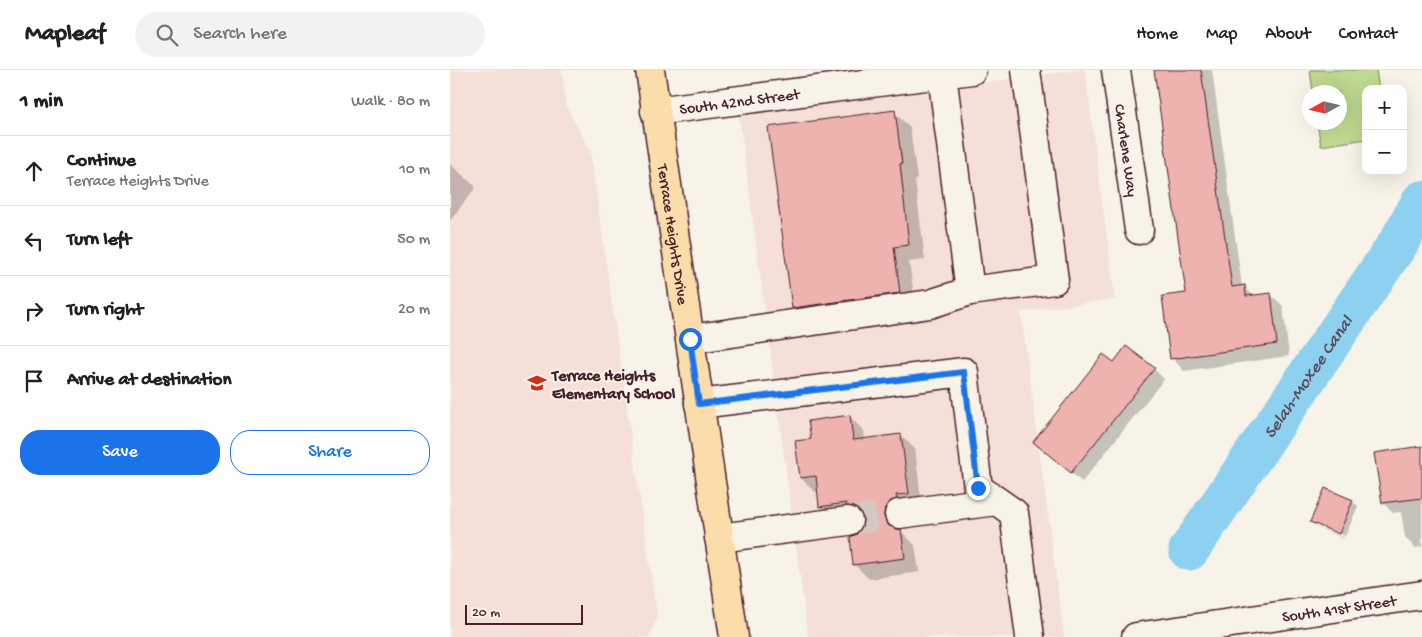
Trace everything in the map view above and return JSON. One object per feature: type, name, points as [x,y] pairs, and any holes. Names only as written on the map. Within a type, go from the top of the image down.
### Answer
[{"type":"main road","name":"Terrace Heights Drive","points":[[650,70],[734,637]]},
{"type":"street","name":"South 42nd Street","points":[[655,111],[972,70]]},
{"type":"street","points":[[690,339],[930,304],[970,291],[1054,280],[1026,70]]},
{"type":"street","name":"Charlene Way","points":[[1116,70],[1139,230]]},
{"type":"street","points":[[942,74],[970,291]]},
{"type":"street","points":[[699,404],[964,372],[978,488],[1014,512],[1030,637]]},
{"type":"street","points":[[899,514],[996,501]]},
{"type":"street","points":[[719,538],[848,521]]},
{"type":"street","name":"South 41st Street","points":[[1136,637],[1422,595]]},
{"type":"shaded area","name":"Terrace Heights Elementary School","points":[[450,70],[562,70],[566,106],[590,150],[657,617],[649,637],[450,637]]},
{"type":"shaded area","points":[[1085,70],[1115,299],[1021,312],[1064,637],[808,637],[739,115]]},
{"type":"green space","points":[[1310,70],[1376,70],[1378,85],[1362,85],[1362,140],[1321,146],[1318,130],[1347,130],[1347,85],[1312,85]]},
{"type":"building","points":[[1154,70],[1201,70],[1232,287],[1245,285],[1246,296],[1271,293],[1277,344],[1170,359],[1162,296],[1186,293]]},
{"type":"building","points":[[895,110],[909,245],[894,247],[900,293],[792,308],[768,127]]},
{"type":"building","points":[[1126,346],[1155,368],[1071,473],[1033,442],[1103,354],[1114,362]]},
{"type":"building","points":[[850,415],[853,440],[901,434],[909,494],[896,495],[897,499],[890,501],[885,508],[884,516],[887,524],[894,529],[901,529],[905,558],[853,565],[850,537],[857,534],[862,527],[863,519],[861,512],[854,507],[846,506],[846,503],[819,507],[816,476],[800,478],[795,441],[811,439],[808,421]]},
{"type":"building","points":[[1422,446],[1422,498],[1382,503],[1374,453]]},
{"type":"building","points":[[1325,488],[1353,500],[1339,534],[1310,522]]},
{"type":"waterway","name":"Selah-Moxee Canal","points":[[1189,550],[1399,242],[1422,201]]},
{"type":"tunnel","points":[[848,521],[899,514]]},
{"type":"place","name":"Terrace Heights Elementary School","points":[[537,383]]},
{"type":"route","points":[[690,339],[699,404],[964,372],[978,488]]}]
